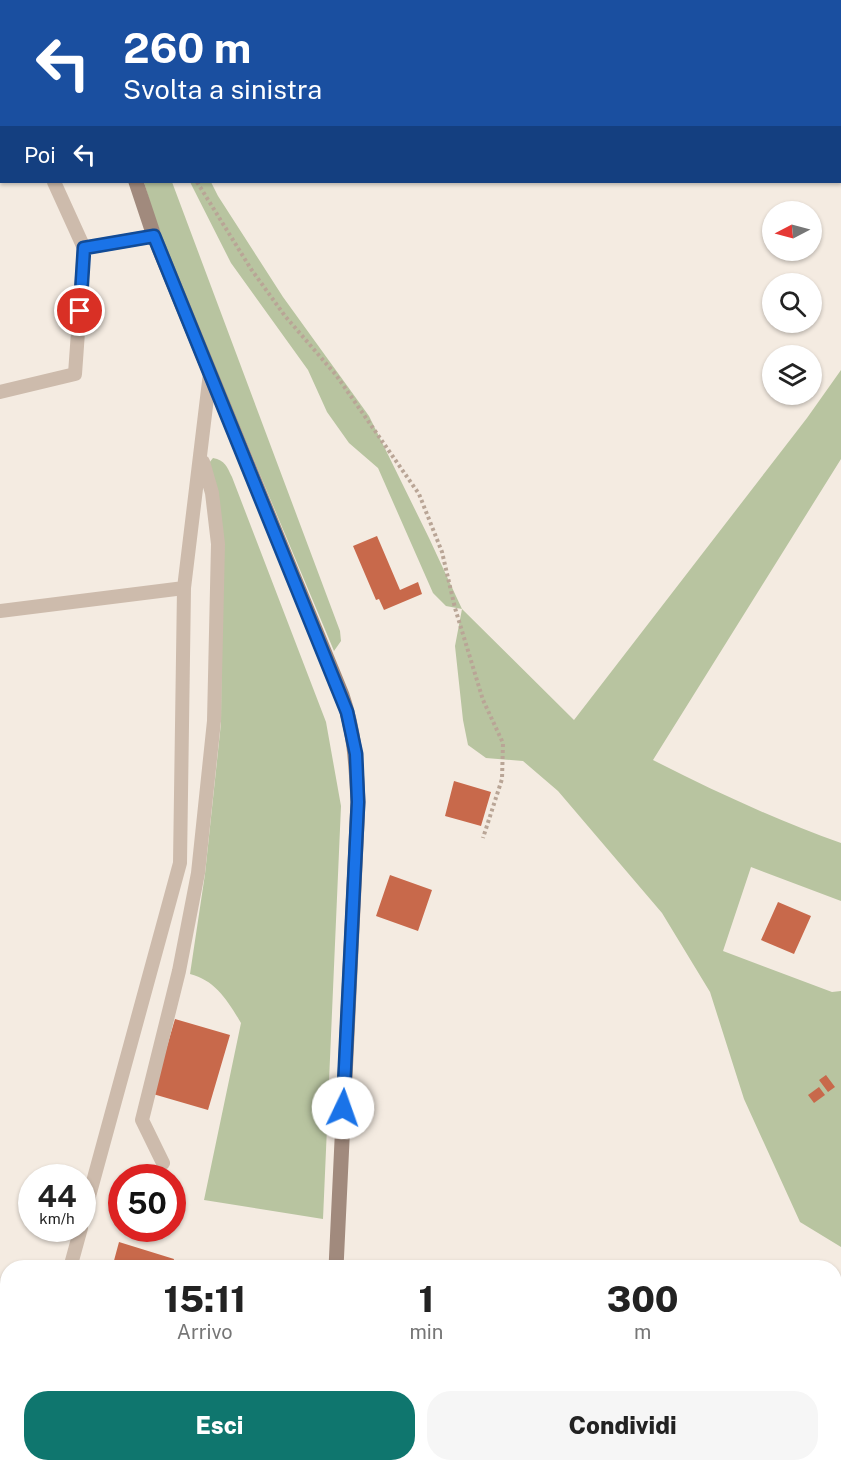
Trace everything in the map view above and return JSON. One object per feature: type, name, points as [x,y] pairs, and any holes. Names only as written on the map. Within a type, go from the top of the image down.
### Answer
[{"type":"main road","points":[[136,183],[154,236],[342,696],[352,728],[356,754],[358,802],[336,1260]]},
{"type":"lane","points":[[0,392],[75,374],[84,248],[54,183]]},
{"type":"lane","points":[[84,248],[154,236]]},
{"type":"lane","points":[[96,1171],[180,863],[184,588],[210,374]]},
{"type":"lane","points":[[164,1164],[142,1120],[179,971],[198,873],[213,721],[218,544],[212,493],[201,457]]},
{"type":"lane","points":[[0,611],[184,588]]},
{"type":"lane","points":[[72,1260],[77,1242]]},
{"type":"path","points":[[198,183],[251,269],[285,316],[336,375],[419,494],[442,552],[455,608],[483,700],[503,743],[502,778],[483,838]]},
{"type":"green space","points":[[144,183],[172,183],[340,631],[341,641],[334,651],[183,291],[153,213]]},
{"type":"green space","points":[[191,183],[212,183],[283,297],[369,416],[462,609],[446,606],[433,593],[378,468],[349,443],[327,412],[308,370],[231,263]]},
{"type":"green space","points":[[841,370],[841,459],[653,760],[745,804],[841,843],[841,901],[751,867],[723,951],[832,992],[841,991],[841,1247],[800,1222],[744,1099],[710,992],[662,913],[558,791],[523,761],[486,758],[468,745],[455,646],[462,609],[574,720],[816,405],[822,405],[822,397]]},
{"type":"green space","points":[[213,458],[223,462],[232,477],[326,722],[341,806],[323,1219],[204,1200],[241,1023],[226,999],[214,986],[190,974],[205,874],[221,723],[222,552],[209,463]]},
{"type":"building","points":[[377,536],[400,590],[418,582],[422,594],[384,610],[379,599],[376,600],[353,546]]},
{"type":"building","points":[[454,781],[491,792],[481,826],[445,816]]},
{"type":"building","points":[[390,875],[432,890],[418,931],[376,916]]},
{"type":"building","points":[[778,902],[811,916],[794,954],[761,940]]},
{"type":"building","points":[[175,1019],[230,1035],[208,1110],[153,1094]]},
{"type":"building","points":[[826,1075],[835,1087],[828,1092],[819,1080]]},
{"type":"building","points":[[819,1087],[825,1095],[814,1103],[808,1095]]},
{"type":"building","points":[[119,1242],[174,1260],[114,1260]]},
{"type":"route","points":[[80,311],[84,248],[154,236],[342,696],[352,728],[356,754],[358,802],[343,1108]]}]
